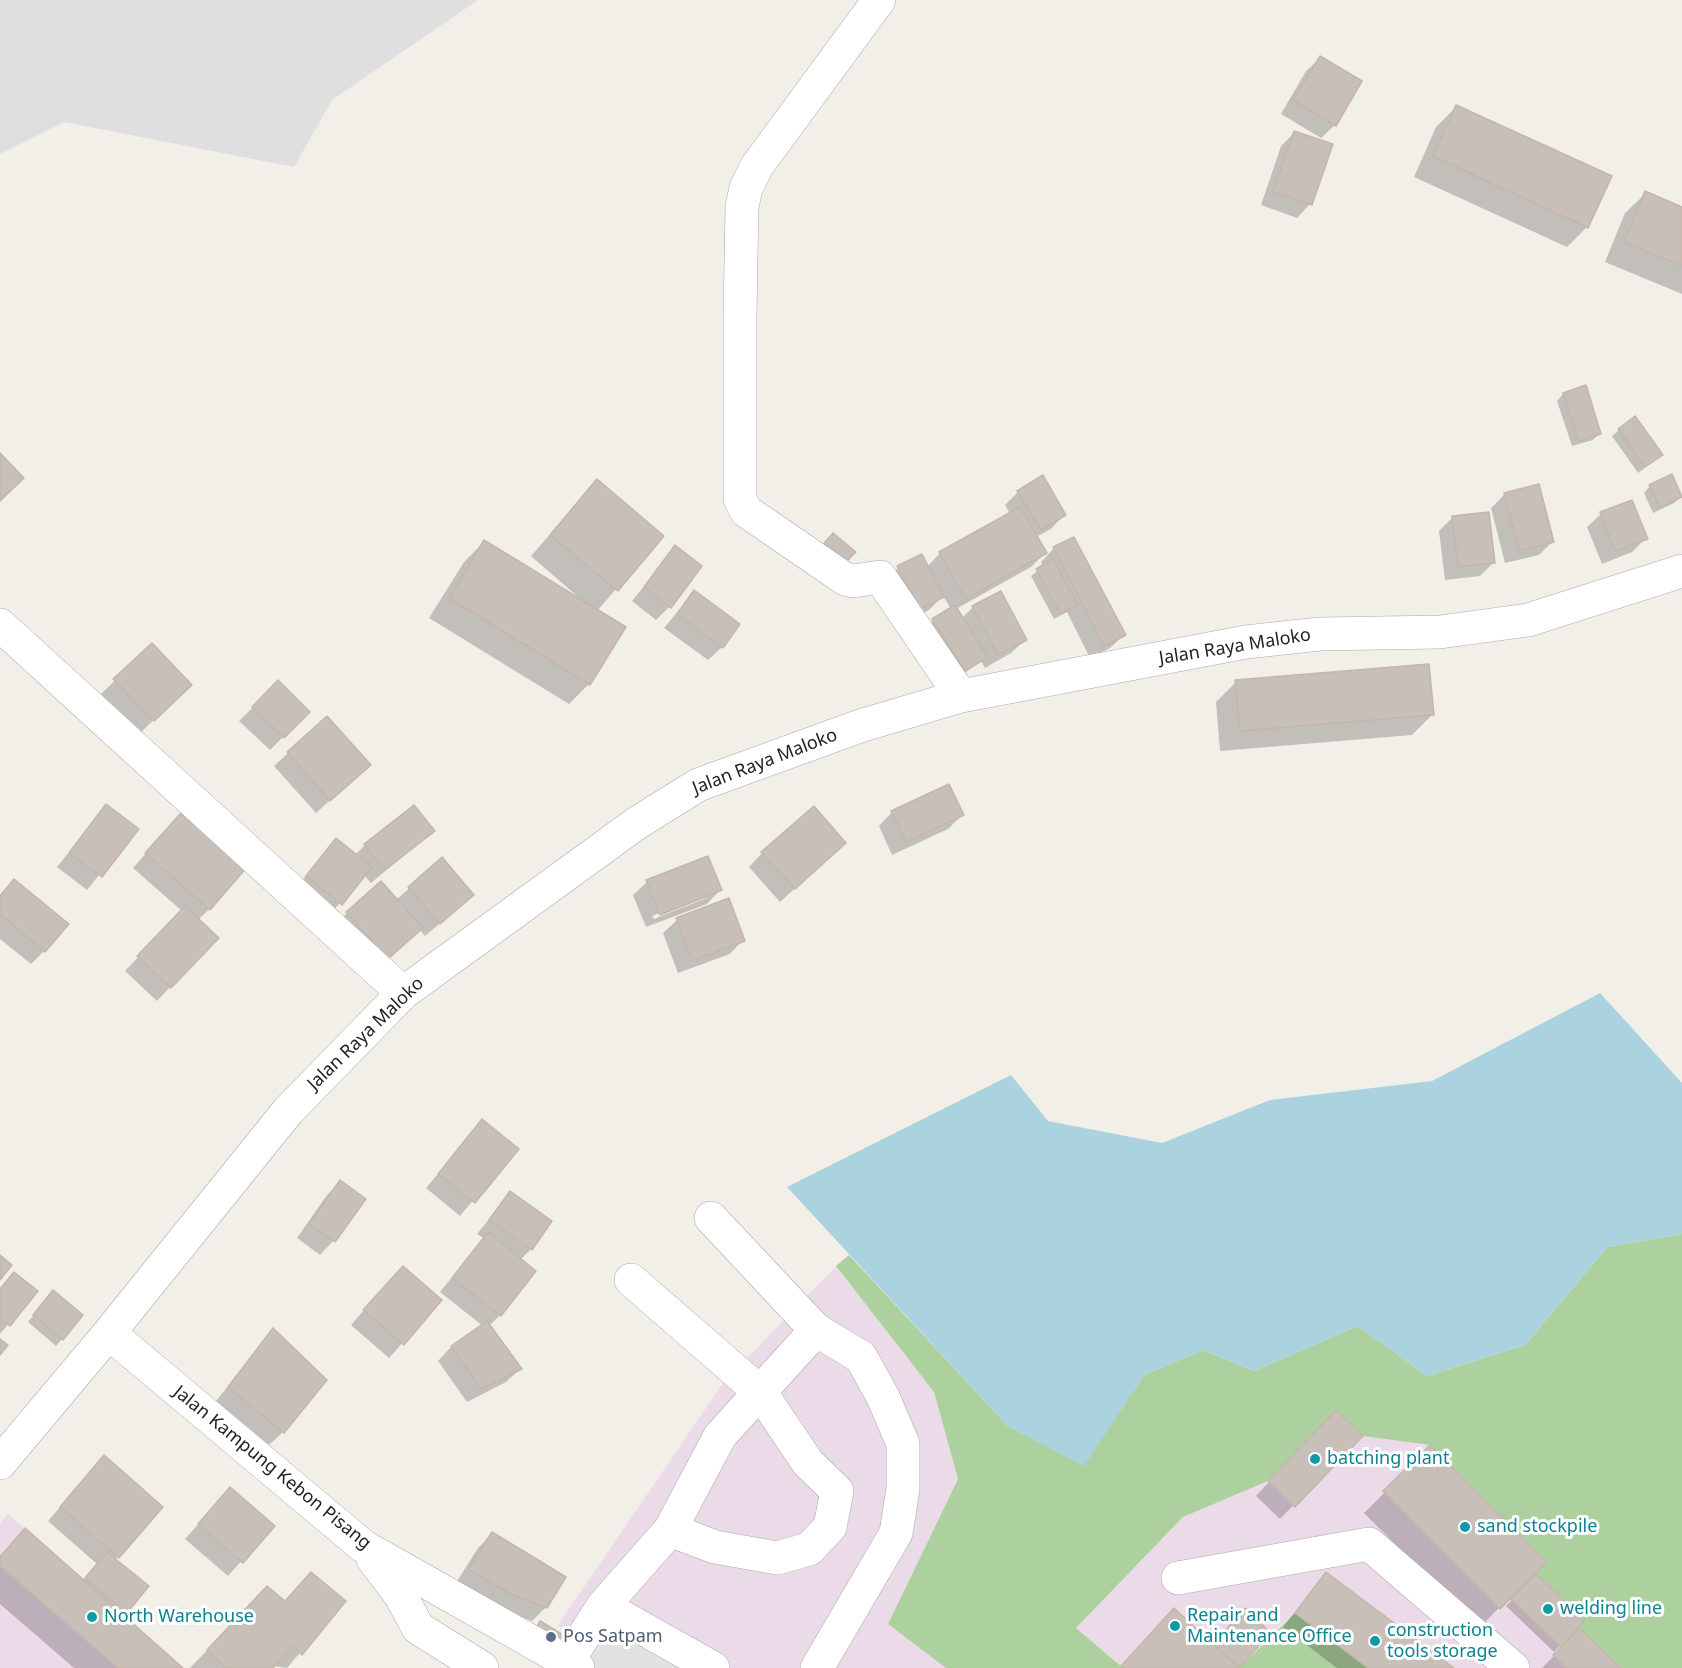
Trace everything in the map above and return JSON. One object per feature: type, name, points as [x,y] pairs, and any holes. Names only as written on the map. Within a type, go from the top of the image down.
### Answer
[{"type":"street","points":[[879,0],[757,166],[746,188],[742,207],[740,499],[746,511],[844,579],[853,581],[880,577],[961,696]]},
{"type":"street","name":"Jalan Raya Maloko","points":[[0,1463],[109,1333],[288,1111],[403,993],[637,823],[698,785],[860,726],[961,696],[1246,642],[1320,634],[1440,632],[1528,620],[1682,571]]},
{"type":"street","points":[[0,626],[403,993]]},
{"type":"street","points":[[711,1218],[816,1330],[861,1357],[884,1397],[903,1444],[903,1489],[897,1533],[817,1668]]},
{"type":"street","points":[[631,1280],[761,1393],[808,1463],[837,1491],[830,1527],[809,1549],[777,1558],[715,1547],[670,1530]]},
{"type":"street","points":[[572,1665],[603,1606],[670,1530],[720,1436],[816,1330]]},
{"type":"street","name":"Jalan Kampung Kebon Pisang","points":[[109,1333],[363,1546],[572,1665]]},
{"type":"street","points":[[1178,1578],[1369,1544],[1512,1668]]},
{"type":"street","points":[[363,1546],[401,1596],[418,1628],[482,1668]]},
{"type":"street","points":[[603,1606],[713,1668]]},
{"type":"shaded area","points":[[0,0],[478,0],[332,100],[294,167],[64,122],[0,154]]},
{"type":"shaded area","points":[[836,1266],[934,1392],[958,1479],[888,1624],[949,1668],[588,1668],[558,1625],[723,1383]]},
{"type":"shaded area","points":[[1336,1410],[1363,1436],[1430,1445],[1547,1562],[1536,1574],[1585,1620],[1579,1628],[1621,1668],[1368,1668],[1295,1613],[1271,1633],[1239,1668],[1123,1668],[1076,1628],[1183,1517],[1268,1481]]},
{"type":"shaded area","points":[[8,1514],[183,1668],[0,1668],[0,1523]]},
{"type":"shaded area","points":[[603,1606],[713,1668],[578,1668]]},
{"type":"green space","points":[[1682,1234],[1682,1668],[1621,1668],[1579,1628],[1585,1620],[1536,1574],[1546,1562],[1430,1445],[1363,1436],[1336,1410],[1268,1481],[1183,1517],[1076,1628],[1123,1668],[946,1668],[888,1624],[958,1479],[934,1392],[836,1266],[849,1255],[1008,1426],[1084,1465],[1144,1375],[1203,1350],[1254,1371],[1358,1326],[1427,1376],[1525,1345],[1607,1247]]},
{"type":"green space","points":[[1295,1613],[1368,1668],[1239,1668]]},
{"type":"water","points":[[1600,993],[1682,1083],[1682,1234],[1607,1247],[1525,1345],[1427,1376],[1358,1326],[1254,1371],[1203,1350],[1144,1375],[1084,1466],[1008,1426],[787,1187],[1011,1075],[1048,1121],[1162,1143],[1270,1100],[1432,1081]]},
{"type":"building","points":[[1320,56],[1362,81],[1336,126],[1293,100]]},
{"type":"building","points":[[1456,105],[1612,176],[1588,228],[1433,156]]},
{"type":"building","points":[[1294,131],[1333,144],[1312,205],[1273,192]]},
{"type":"building","points":[[1645,191],[1682,207],[1682,266],[1624,242]]},
{"type":"building","points":[[1586,385],[1601,434],[1579,441],[1563,393]]},
{"type":"building","points":[[1635,416],[1663,455],[1645,467],[1618,429]]},
{"type":"building","points":[[0,453],[24,478],[0,501]]},
{"type":"building","points":[[1672,474],[1682,497],[1660,508],[1649,485]]},
{"type":"building","points":[[1043,475],[1066,515],[1041,530],[1017,491]]},
{"type":"building","points":[[597,479],[664,536],[618,591],[550,535]]},
{"type":"building","points":[[1539,484],[1554,542],[1519,551],[1504,493]]},
{"type":"building","points":[[1632,500],[1648,539],[1615,551],[1600,512]]},
{"type":"building","points":[[1020,507],[1047,553],[966,599],[939,552]]},
{"type":"building","points":[[1489,512],[1495,563],[1458,567],[1452,516]]},
{"type":"building","points":[[833,533],[856,552],[840,568],[819,549]]},
{"type":"building","points":[[1074,537],[1126,635],[1104,646],[1053,547]]},
{"type":"building","points":[[484,540],[626,627],[590,685],[449,598]]},
{"type":"building","points":[[675,545],[702,566],[671,608],[644,587]]},
{"type":"building","points":[[922,554],[944,597],[920,609],[897,566]]},
{"type":"building","points":[[1053,559],[1078,605],[1061,614],[1036,569]]},
{"type":"building","points":[[694,590],[740,624],[723,648],[677,614]]},
{"type":"building","points":[[1001,591],[1027,640],[998,655],[972,606]]},
{"type":"building","points":[[955,605],[988,657],[965,671],[932,619]]},
{"type":"building","points":[[152,643],[192,685],[154,721],[113,679]]},
{"type":"building","points":[[1429,664],[1434,715],[1240,731],[1235,680]]},
{"type":"building","points":[[278,680],[310,712],[284,738],[252,707]]},
{"type":"building","points":[[327,716],[371,765],[330,801],[287,752]]},
{"type":"building","points":[[949,784],[964,815],[906,842],[891,811]]},
{"type":"building","points":[[106,804],[139,829],[102,877],[69,853]]},
{"type":"building","points":[[414,805],[435,831],[385,870],[364,844]]},
{"type":"building","points":[[814,806],[846,843],[795,889],[761,852]]},
{"type":"building","points":[[182,812],[247,867],[210,910],[145,853]]},
{"type":"building","points":[[336,838],[372,867],[342,905],[306,876]]},
{"type":"building","points":[[708,856],[722,890],[660,915],[646,880]]},
{"type":"building","points":[[442,857],[474,895],[440,924],[408,887]]},
{"type":"building","points":[[14,879],[69,924],[45,952],[0,914],[0,896]]},
{"type":"building","points":[[381,881],[423,928],[388,959],[346,912]]},
{"type":"building","points":[[729,898],[745,941],[692,961],[676,918]]},
{"type":"building","points":[[185,906],[219,938],[171,988],[137,956]]},
{"type":"building","points":[[482,1119],[519,1149],[475,1203],[438,1174]]},
{"type":"building","points":[[340,1180],[366,1199],[335,1242],[309,1224]]},
{"type":"building","points":[[510,1191],[552,1221],[532,1250],[489,1220]]},
{"type":"building","points":[[488,1232],[536,1271],[501,1316],[452,1278]]},
{"type":"building","points":[[0,1255],[12,1265],[0,1280]]},
{"type":"building","points":[[403,1266],[442,1300],[404,1345],[363,1310]]},
{"type":"building","points":[[14,1272],[38,1291],[10,1326],[0,1318],[0,1289]]},
{"type":"building","points":[[53,1290],[83,1315],[63,1340],[33,1315]]},
{"type":"building","points":[[487,1321],[522,1369],[481,1389],[451,1346]]},
{"type":"building","points":[[273,1328],[327,1380],[284,1433],[228,1387]]},
{"type":"building","points":[[0,1339],[8,1345],[0,1355]]},
{"type":"building","name":"batching plant","points":[[1336,1410],[1363,1436],[1295,1507],[1268,1481]]},
{"type":"building","name":"sand stockpile","points":[[1430,1445],[1547,1562],[1500,1609],[1383,1491]]},
{"type":"building","points":[[104,1455],[163,1507],[119,1558],[60,1507]]},
{"type":"building","points":[[230,1487],[275,1526],[243,1563],[198,1524]]},
{"type":"building","name":"North Warehouse","points":[[25,1528],[183,1668],[118,1668],[0,1566],[0,1557]]},
{"type":"building","points":[[492,1532],[566,1577],[547,1608],[510,1594],[468,1569]]},
{"type":"building","points":[[107,1552],[149,1586],[127,1613],[85,1578]]},
{"type":"building","points":[[311,1572],[346,1601],[302,1655],[293,1645],[273,1668],[226,1668],[207,1650],[267,1586],[285,1601]]},
{"type":"building","name":"construction tools storage","points":[[1326,1572],[1454,1668],[1368,1668],[1295,1613]]},
{"type":"building","name":"welding line","points":[[1536,1574],[1585,1620],[1561,1647],[1511,1599]]},
{"type":"building","name":"Repair and Maintenance Office","points":[[1174,1608],[1239,1668],[1123,1668],[1121,1666]]},
{"type":"building","points":[[1245,1608],[1271,1633],[1239,1668],[1213,1644]]},
{"type":"building","name":"Pos Satpam","points":[[540,1621],[570,1639],[560,1653],[532,1635]]},
{"type":"building","points":[[1579,1628],[1621,1668],[1566,1668],[1553,1655]]},
{"type":"place","name":"batching plant","points":[[1315,1459]]},
{"type":"place","name":"sand stockpile","points":[[1465,1527]]},
{"type":"place","name":"welding line","points":[[1548,1609]]},
{"type":"place","name":"North Warehouse","points":[[92,1617]]},
{"type":"place","name":"Repair and Maintenance Office","points":[[1175,1626]]},
{"type":"place","name":"Pos Satpam","points":[[551,1637]]},
{"type":"place","name":"construction tools storage","points":[[1375,1641]]}]
